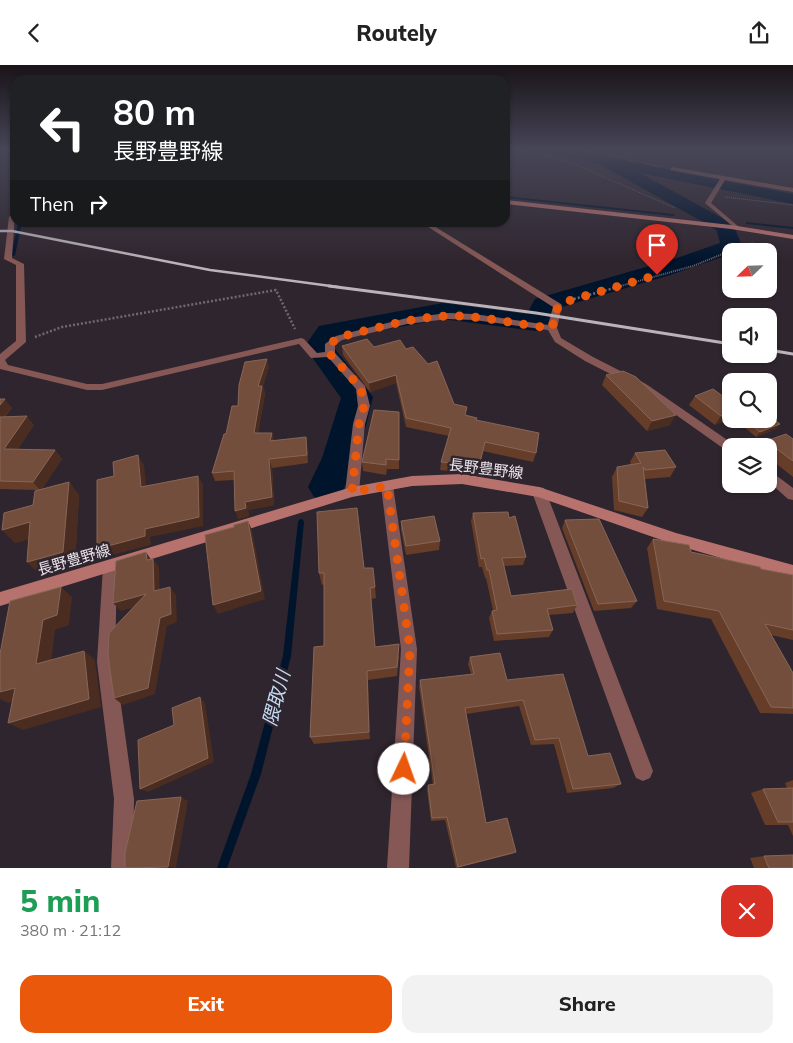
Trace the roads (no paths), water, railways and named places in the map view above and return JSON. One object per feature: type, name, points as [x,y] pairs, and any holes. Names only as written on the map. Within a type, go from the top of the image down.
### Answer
[{"type":"main road","points":[[510,203],[734,227],[793,237]]},
{"type":"main road","name":"長野豊野線","points":[[0,599],[352,492],[412,481],[462,479],[539,492],[676,539],[793,573]]},
{"type":"street","points":[[719,186],[708,203],[734,227]]},
{"type":"street","points":[[772,186],[793,190]]},
{"type":"street","points":[[11,227],[8,259],[20,264],[21,342],[0,360],[4,367],[87,387],[102,387],[301,341],[315,356],[326,355],[361,388],[364,406],[359,424],[352,492]]},
{"type":"street","points":[[431,227],[554,303],[552,328],[554,337],[570,348],[642,386],[722,442]]},
{"type":"street","points":[[326,355],[330,344],[339,337],[423,318],[450,316],[552,328]]},
{"type":"street","points":[[777,482],[793,495]]},
{"type":"street","points":[[387,486],[410,649],[398,868]]},
{"type":"street","points":[[539,492],[643,771]]},
{"type":"street","points":[[110,567],[106,662],[124,799],[122,868]]},
{"type":"waterway","name":"隈取川","points":[[327,487],[340,458],[357,397],[321,350],[321,343],[329,332],[443,311],[536,323],[544,304],[685,263],[731,246],[726,228],[652,186]]},
{"type":"waterway","points":[[727,186],[793,199]]},
{"type":"waterway","points":[[510,198],[673,215]]},
{"type":"waterway","points":[[747,223],[793,228]]},
{"type":"waterway","points":[[13,255],[19,227]]},
{"type":"waterway","name":"隈取川","points":[[222,868],[256,774],[287,656],[301,522]]},
{"type":"railway","points":[[0,231],[12,231],[210,270],[338,287]]},
{"type":"railway","points":[[329,286],[536,313],[722,343]]},
{"type":"railway","points":[[777,351],[793,354]]}]
